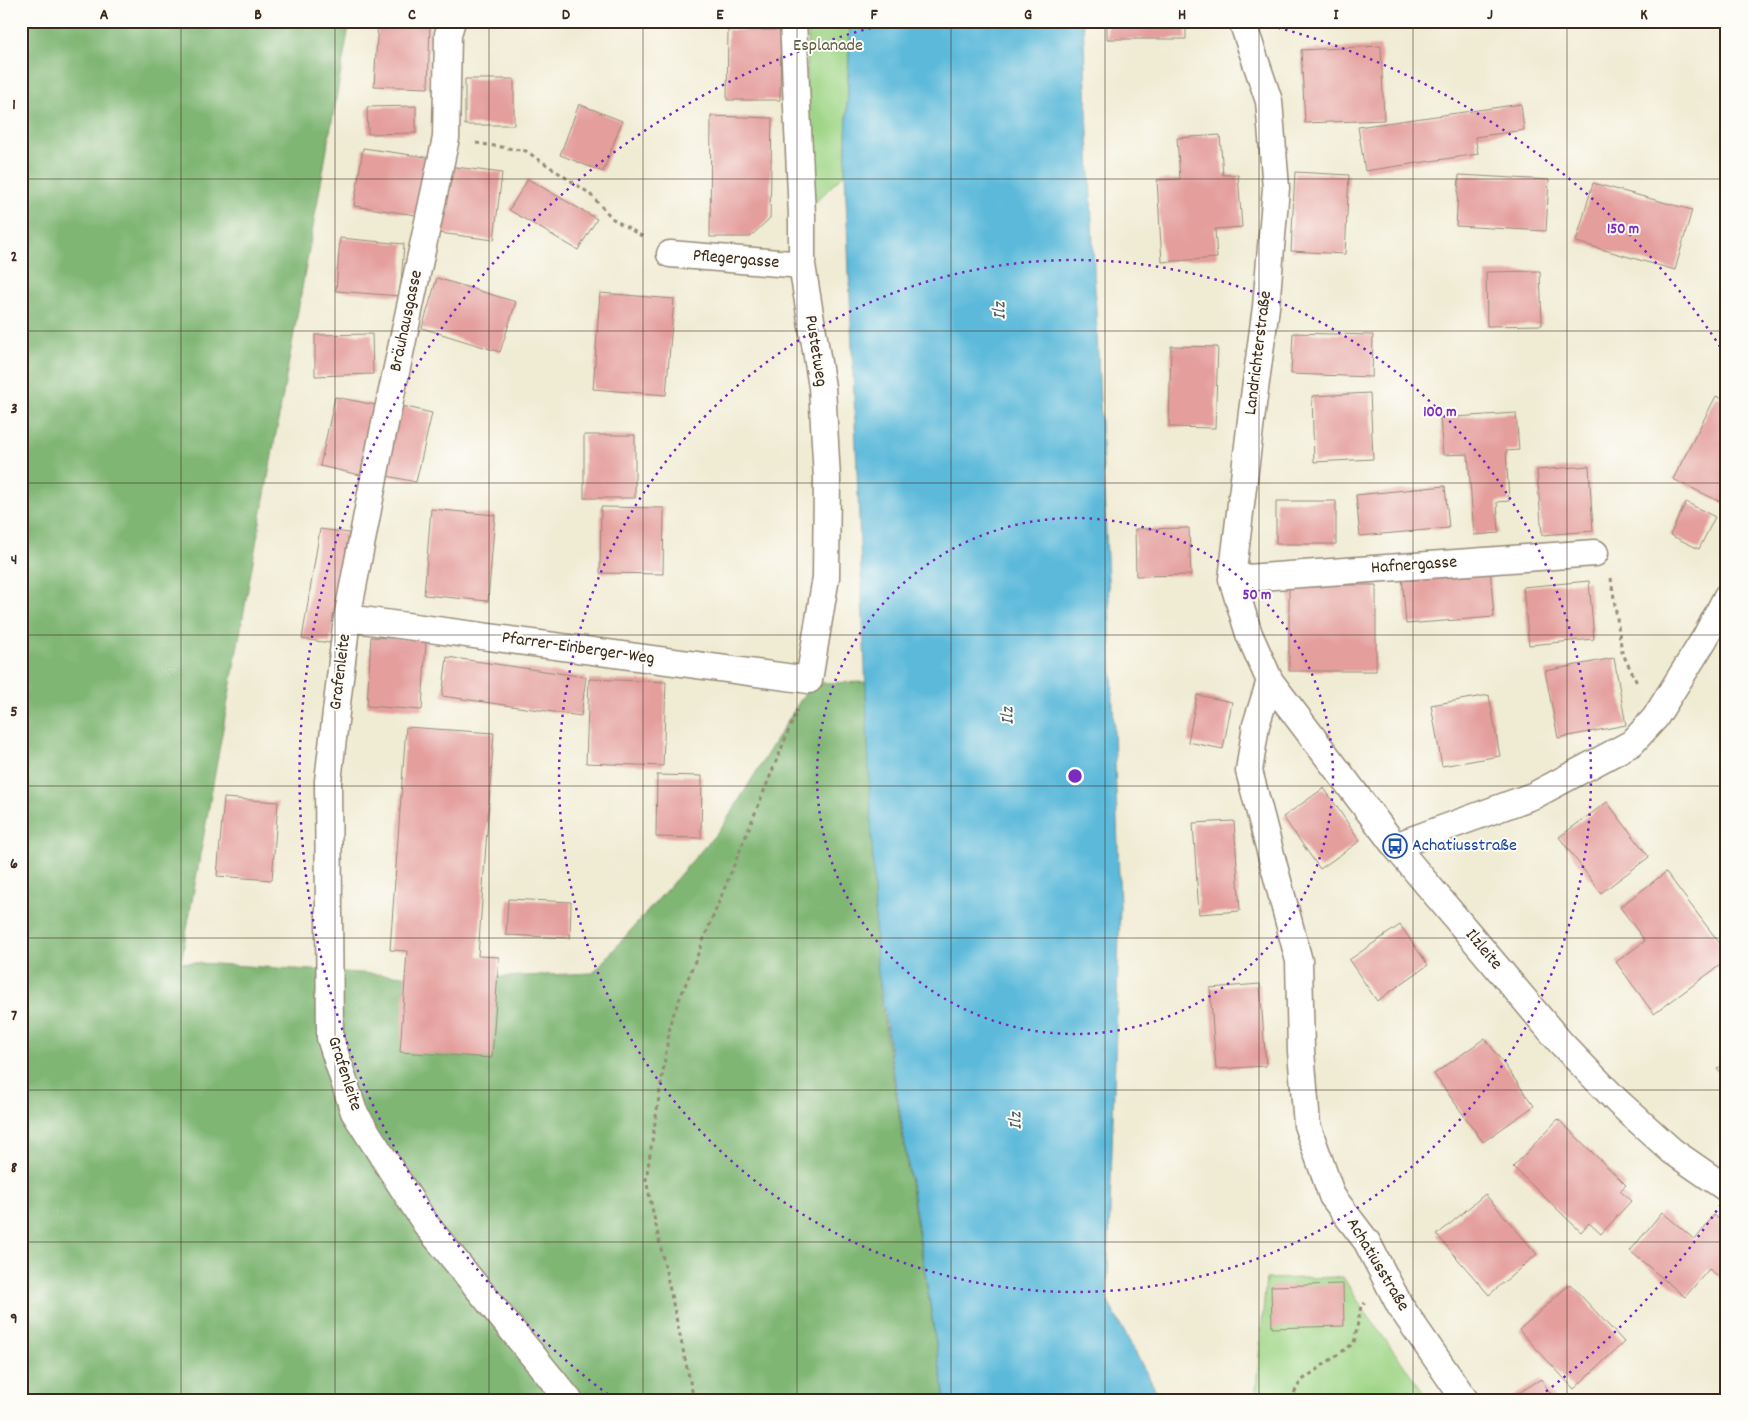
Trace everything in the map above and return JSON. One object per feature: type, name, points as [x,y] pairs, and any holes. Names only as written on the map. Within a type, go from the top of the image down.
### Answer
[{"type":"street","name":"Bräuhausgasse","points":[[347,618],[380,447],[446,138],[448,34],[452,21]]},
{"type":"street","name":"Pustetweg","points":[[793,21],[802,215],[802,265],[822,387],[828,480],[826,577],[809,680]]},
{"type":"street","name":"Landrichterstraße","points":[[1242,21],[1269,101],[1276,188],[1266,307],[1232,579],[1249,634],[1270,681]]},
{"type":"street","name":"Pflegergasse","points":[[670,254],[802,265]]},
{"type":"street","name":"Hafnergasse","points":[[1232,579],[1595,553]]},
{"type":"street","points":[[1395,846],[1535,795],[1632,742],[1655,718],[1705,638],[1727,596]]},
{"type":"street","name":"Pfarrer-Einberger-Weg","points":[[347,618],[809,680]]},
{"type":"street","name":"Grafenleite","points":[[347,618],[328,781],[330,1038],[354,1112],[427,1226],[569,1400]]},
{"type":"street","name":"Ilzleite","points":[[1270,681],[1395,846],[1567,1050],[1618,1102],[1672,1151],[1727,1189]]},
{"type":"street","name":"Achatiusstraße","points":[[1270,681],[1256,725],[1249,771],[1299,961],[1301,1051],[1307,1125],[1332,1196],[1367,1242],[1400,1306],[1465,1400]]},
{"type":"path","points":[[446,138],[526,151],[589,193],[613,219],[670,254]]},
{"type":"path","points":[[1595,553],[1610,569],[1622,652],[1655,718]]},
{"type":"path","points":[[694,1400],[646,1180],[666,1049],[671,1020],[809,680]]},
{"type":"path","points":[[1290,1400],[1301,1381],[1354,1343],[1361,1306],[1387,1281]]},
{"type":"green space","points":[[21,21],[350,21],[181,962],[456,979],[593,973],[723,826],[811,683],[874,682],[880,996],[945,1400],[21,1400]]},
{"type":"green space","name":"Esplanade","points":[[808,21],[850,21],[845,173],[802,215]]},
{"type":"green space","points":[[1343,1277],[1361,1306],[1429,1400],[1257,1400],[1256,1390],[1266,1279]]},
{"type":"water","name":"Ilz","points":[[850,21],[1083,21],[1111,647],[1120,906],[1107,1300],[1161,1400],[945,1400],[877,966],[845,173]]},
{"type":"building","points":[[378,21],[430,21],[428,88],[374,86]]},
{"type":"building","points":[[1107,21],[1186,21],[1186,39],[1107,39]]},
{"type":"building","points":[[728,30],[781,30],[780,100],[727,100]]},
{"type":"building","points":[[1381,46],[1384,120],[1305,123],[1301,50]]},
{"type":"building","points":[[465,79],[514,79],[514,125],[465,125]]},
{"type":"building","points":[[579,104],[622,121],[603,172],[560,155]]},
{"type":"building","points":[[1521,104],[1524,130],[1475,137],[1478,154],[1365,171],[1358,127]]},
{"type":"building","points":[[416,106],[416,133],[368,134],[367,107]]},
{"type":"building","points":[[711,116],[772,118],[770,218],[750,237],[710,237]]},
{"type":"building","points":[[1220,135],[1223,175],[1238,175],[1242,227],[1215,229],[1217,258],[1162,262],[1157,180],[1180,179],[1177,138]]},
{"type":"building","points":[[363,148],[432,158],[423,216],[354,206]]},
{"type":"building","points":[[448,166],[502,173],[494,240],[439,233]]},
{"type":"building","points":[[1295,172],[1349,175],[1345,254],[1291,251]]},
{"type":"building","points":[[1459,175],[1549,180],[1546,231],[1456,226]]},
{"type":"building","points":[[528,179],[597,219],[578,250],[509,210]]},
{"type":"building","points":[[1593,183],[1692,210],[1675,270],[1576,242]]},
{"type":"building","points":[[340,238],[404,244],[400,296],[336,291]]},
{"type":"building","points":[[1540,271],[1542,325],[1487,326],[1486,272]]},
{"type":"building","points":[[437,278],[516,302],[500,352],[422,328]]},
{"type":"building","points":[[600,293],[674,299],[666,395],[593,389]]},
{"type":"building","points":[[1293,333],[1373,335],[1372,377],[1291,374]]},
{"type":"building","points":[[372,334],[373,374],[315,376],[315,335]]},
{"type":"building","points":[[1171,346],[1218,347],[1215,428],[1169,427]]},
{"type":"building","points":[[1370,393],[1373,459],[1314,462],[1312,396]]},
{"type":"building","points":[[1716,396],[1727,401],[1727,505],[1673,479]]},
{"type":"building","points":[[335,397],[376,405],[360,475],[320,466]]},
{"type":"building","points":[[398,405],[432,413],[416,482],[382,475]]},
{"type":"building","points":[[1516,413],[1519,450],[1506,451],[1509,501],[1497,502],[1499,533],[1474,535],[1468,454],[1443,455],[1440,418]]},
{"type":"building","points":[[584,435],[635,435],[635,498],[584,498]]},
{"type":"building","points":[[1589,466],[1593,531],[1542,535],[1537,470]]},
{"type":"building","points":[[1445,486],[1449,528],[1360,536],[1356,495]]},
{"type":"building","points":[[1276,501],[1336,501],[1336,544],[1276,544]]},
{"type":"building","points":[[1686,502],[1715,517],[1699,549],[1670,535]]},
{"type":"building","points":[[601,507],[664,508],[663,574],[600,573]]},
{"type":"building","points":[[431,509],[495,515],[488,601],[424,595]]},
{"type":"building","points":[[1189,528],[1191,575],[1136,576],[1135,529]]},
{"type":"building","points":[[320,529],[349,533],[330,643],[302,639]]},
{"type":"building","points":[[1490,568],[1494,617],[1406,624],[1402,575]]},
{"type":"building","points":[[1589,581],[1594,639],[1529,645],[1523,587]]},
{"type":"building","points":[[1289,585],[1376,585],[1376,671],[1289,671]]},
{"type":"building","points":[[371,637],[426,640],[422,710],[367,706]]},
{"type":"building","points":[[447,657],[586,677],[581,716],[442,696]]},
{"type":"building","points":[[1614,658],[1626,725],[1558,738],[1545,671]]},
{"type":"building","points":[[589,679],[666,682],[663,766],[586,763]]},
{"type":"building","points":[[1197,695],[1232,702],[1223,749],[1188,742]]},
{"type":"building","points":[[1489,695],[1500,756],[1442,766],[1431,705]]},
{"type":"building","points":[[406,727],[494,733],[478,956],[499,957],[492,1058],[400,1052],[407,951],[390,950]]},
{"type":"building","points":[[657,775],[702,776],[701,838],[656,837]]},
{"type":"building","points":[[1324,788],[1360,841],[1320,869],[1283,817]]},
{"type":"building","points":[[224,798],[278,802],[272,880],[217,876]]},
{"type":"building","points":[[1607,802],[1649,857],[1601,893],[1559,837]]},
{"type":"building","points":[[1234,821],[1240,911],[1199,914],[1193,823]]},
{"type":"building","points":[[1666,872],[1727,953],[1727,960],[1654,1014],[1616,962],[1645,941],[1620,907]]},
{"type":"building","points":[[508,899],[571,902],[570,938],[506,935]]},
{"type":"building","points":[[1400,925],[1428,965],[1377,1001],[1349,960]]},
{"type":"building","points":[[1260,984],[1266,1066],[1216,1069],[1210,988]]},
{"type":"building","points":[[1485,1038],[1534,1106],[1483,1142],[1434,1074]]},
{"type":"building","points":[[1727,1061],[1727,1081],[1717,1069]]},
{"type":"building","points":[[1558,1119],[1626,1185],[1620,1191],[1631,1201],[1601,1234],[1589,1223],[1581,1232],[1513,1167]]},
{"type":"building","points":[[1485,1194],[1537,1254],[1489,1295],[1437,1235]]},
{"type":"building","points":[[1662,1212],[1695,1240],[1714,1215],[1727,1225],[1727,1271],[1721,1278],[1709,1269],[1685,1297],[1630,1251]]},
{"type":"building","points":[[1343,1284],[1344,1326],[1272,1328],[1271,1286]]},
{"type":"building","points":[[1570,1284],[1624,1342],[1574,1389],[1519,1330]]},
{"type":"building","points":[[1541,1379],[1555,1400],[1508,1400]]},
{"type":"place","name":"Achatiusstraße","points":[[1395,846]]}]
